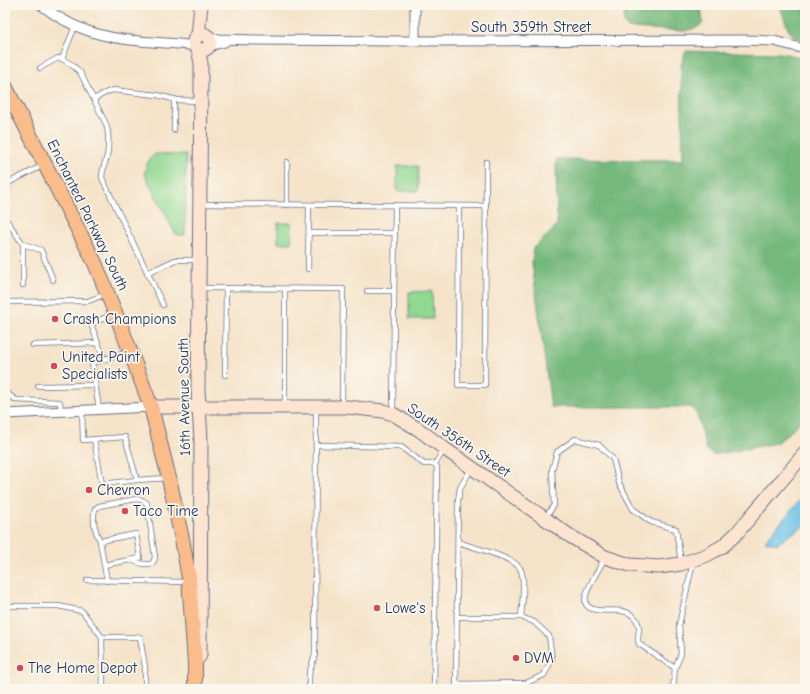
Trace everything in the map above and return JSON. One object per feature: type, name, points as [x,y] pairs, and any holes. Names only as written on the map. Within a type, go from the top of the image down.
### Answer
[{"type":"main road","name":"16th Avenue South","points":[[195,664],[200,655],[201,441],[198,389],[202,5]]},
{"type":"main road","name":"Enchanted Parkway South","points":[[5,86],[95,263],[131,351],[151,407],[169,478],[182,539],[189,582],[195,664],[195,689]]},
{"type":"main road","name":"South 356th Street","points":[[151,407],[342,407],[372,408],[394,414],[418,428],[445,449],[545,519],[605,557],[630,564],[659,567],[681,564],[694,560],[723,546],[736,534],[805,453]]},
{"type":"street","name":"South 359th Street","points":[[41,5],[75,26],[92,33],[138,41],[165,43],[256,40],[746,40],[774,41],[805,49]]},
{"type":"street","points":[[415,5],[415,41]]},
{"type":"street","name":"South 356th Street","points":[[5,414],[82,409],[151,407]]},
{"type":"lane","points":[[62,59],[75,26]]},
{"type":"lane","points":[[40,68],[58,58],[71,64],[80,72],[108,129],[108,154],[102,168],[102,178],[163,305]]},
{"type":"lane","points":[[94,99],[113,90],[201,102]]},
{"type":"lane","points":[[174,99],[174,130]]},
{"type":"lane","points":[[287,162],[287,205]]},
{"type":"lane","points":[[459,206],[458,385],[485,385],[486,162]]},
{"type":"lane","points":[[8,183],[46,164]]},
{"type":"lane","points":[[5,176],[8,183],[5,217],[23,244],[23,285]]},
{"type":"lane","points":[[199,204],[486,206]]},
{"type":"lane","points":[[308,268],[309,205]]},
{"type":"lane","points":[[394,414],[395,206]]},
{"type":"lane","points":[[309,233],[395,234]]},
{"type":"lane","points":[[23,244],[41,250],[53,280]]},
{"type":"lane","points":[[147,273],[175,260],[199,260]]},
{"type":"lane","points":[[199,288],[343,289],[342,407]]},
{"type":"lane","points":[[226,288],[226,375]]},
{"type":"lane","points":[[284,289],[285,407]]},
{"type":"lane","points":[[367,291],[394,291]]},
{"type":"lane","points":[[5,302],[88,301],[108,294]]},
{"type":"lane","points":[[104,359],[91,324],[116,313]]},
{"type":"lane","points":[[33,345],[98,343]]},
{"type":"lane","points":[[99,409],[92,363],[131,351]]},
{"type":"lane","points":[[38,386],[95,385]]},
{"type":"lane","points":[[5,392],[16,400],[60,402],[61,411]]},
{"type":"lane","points":[[309,689],[309,674],[315,655],[316,407]]},
{"type":"lane","points":[[82,409],[83,440],[125,437],[137,480]]},
{"type":"lane","points":[[94,439],[102,484],[169,478]]},
{"type":"lane","points":[[545,519],[554,505],[552,470],[558,452],[575,440],[599,445],[613,459],[618,483],[632,509],[651,522],[676,529],[681,564]]},
{"type":"lane","points":[[316,445],[401,447],[424,464],[435,464]]},
{"type":"lane","points":[[435,464],[445,449]]},
{"type":"lane","points":[[434,689],[437,467],[435,464]]},
{"type":"lane","points":[[456,617],[521,617],[534,622],[549,636],[552,659],[544,675],[526,683],[456,686],[456,617],[458,501],[460,488],[472,468]]},
{"type":"lane","points":[[107,581],[100,541],[97,535],[94,519],[95,509],[99,506],[136,499],[147,503],[155,557],[154,561],[151,564],[143,564],[130,560]]},
{"type":"lane","points":[[100,541],[136,534],[140,558],[104,565]]},
{"type":"lane","points":[[458,542],[509,559],[520,568],[523,582],[521,617]]},
{"type":"lane","points":[[605,557],[586,594],[586,602],[588,606],[595,610],[623,611],[630,614],[635,618],[639,625],[640,632],[637,638],[639,644],[675,668]]},
{"type":"lane","points":[[673,689],[675,668],[681,654],[679,625],[694,560]]},
{"type":"lane","points":[[87,580],[189,582]]},
{"type":"lane","points":[[5,606],[58,606],[82,611],[102,637],[103,689]]},
{"type":"lane","points":[[102,637],[140,638],[145,667],[145,689]]},
{"type":"green space","points":[[624,5],[701,5],[703,23],[698,27],[685,31],[628,28],[624,22]]},
{"type":"green space","points":[[779,5],[805,5],[805,41],[798,39],[790,32]]},
{"type":"green space","points":[[686,51],[781,53],[805,58],[805,416],[777,443],[713,455],[706,449],[698,417],[692,407],[551,407],[532,263],[533,248],[551,232],[557,224],[556,159],[683,160],[681,65]]},
{"type":"green space","points":[[155,154],[186,155],[185,235],[175,233],[145,175],[147,163]]},
{"type":"green space","points":[[397,166],[418,166],[418,191],[397,191]]},
{"type":"green space","points":[[278,223],[292,223],[291,243],[278,243]]},
{"type":"green space","points":[[432,291],[433,319],[409,319],[409,292]]},
{"type":"water","points":[[805,494],[805,525],[777,544],[765,541]]},
{"type":"place","name":"Crash Champions","points":[[55,319]]},
{"type":"place","name":"United Paint Specialists","points":[[54,366]]},
{"type":"place","name":"Chevron","points":[[89,490]]},
{"type":"place","name":"Taco Time","points":[[125,511]]},
{"type":"place","name":"Lowe's","points":[[377,608]]},
{"type":"place","name":"DVM","points":[[516,658]]},
{"type":"place","name":"The Home Depot","points":[[20,668]]}]
